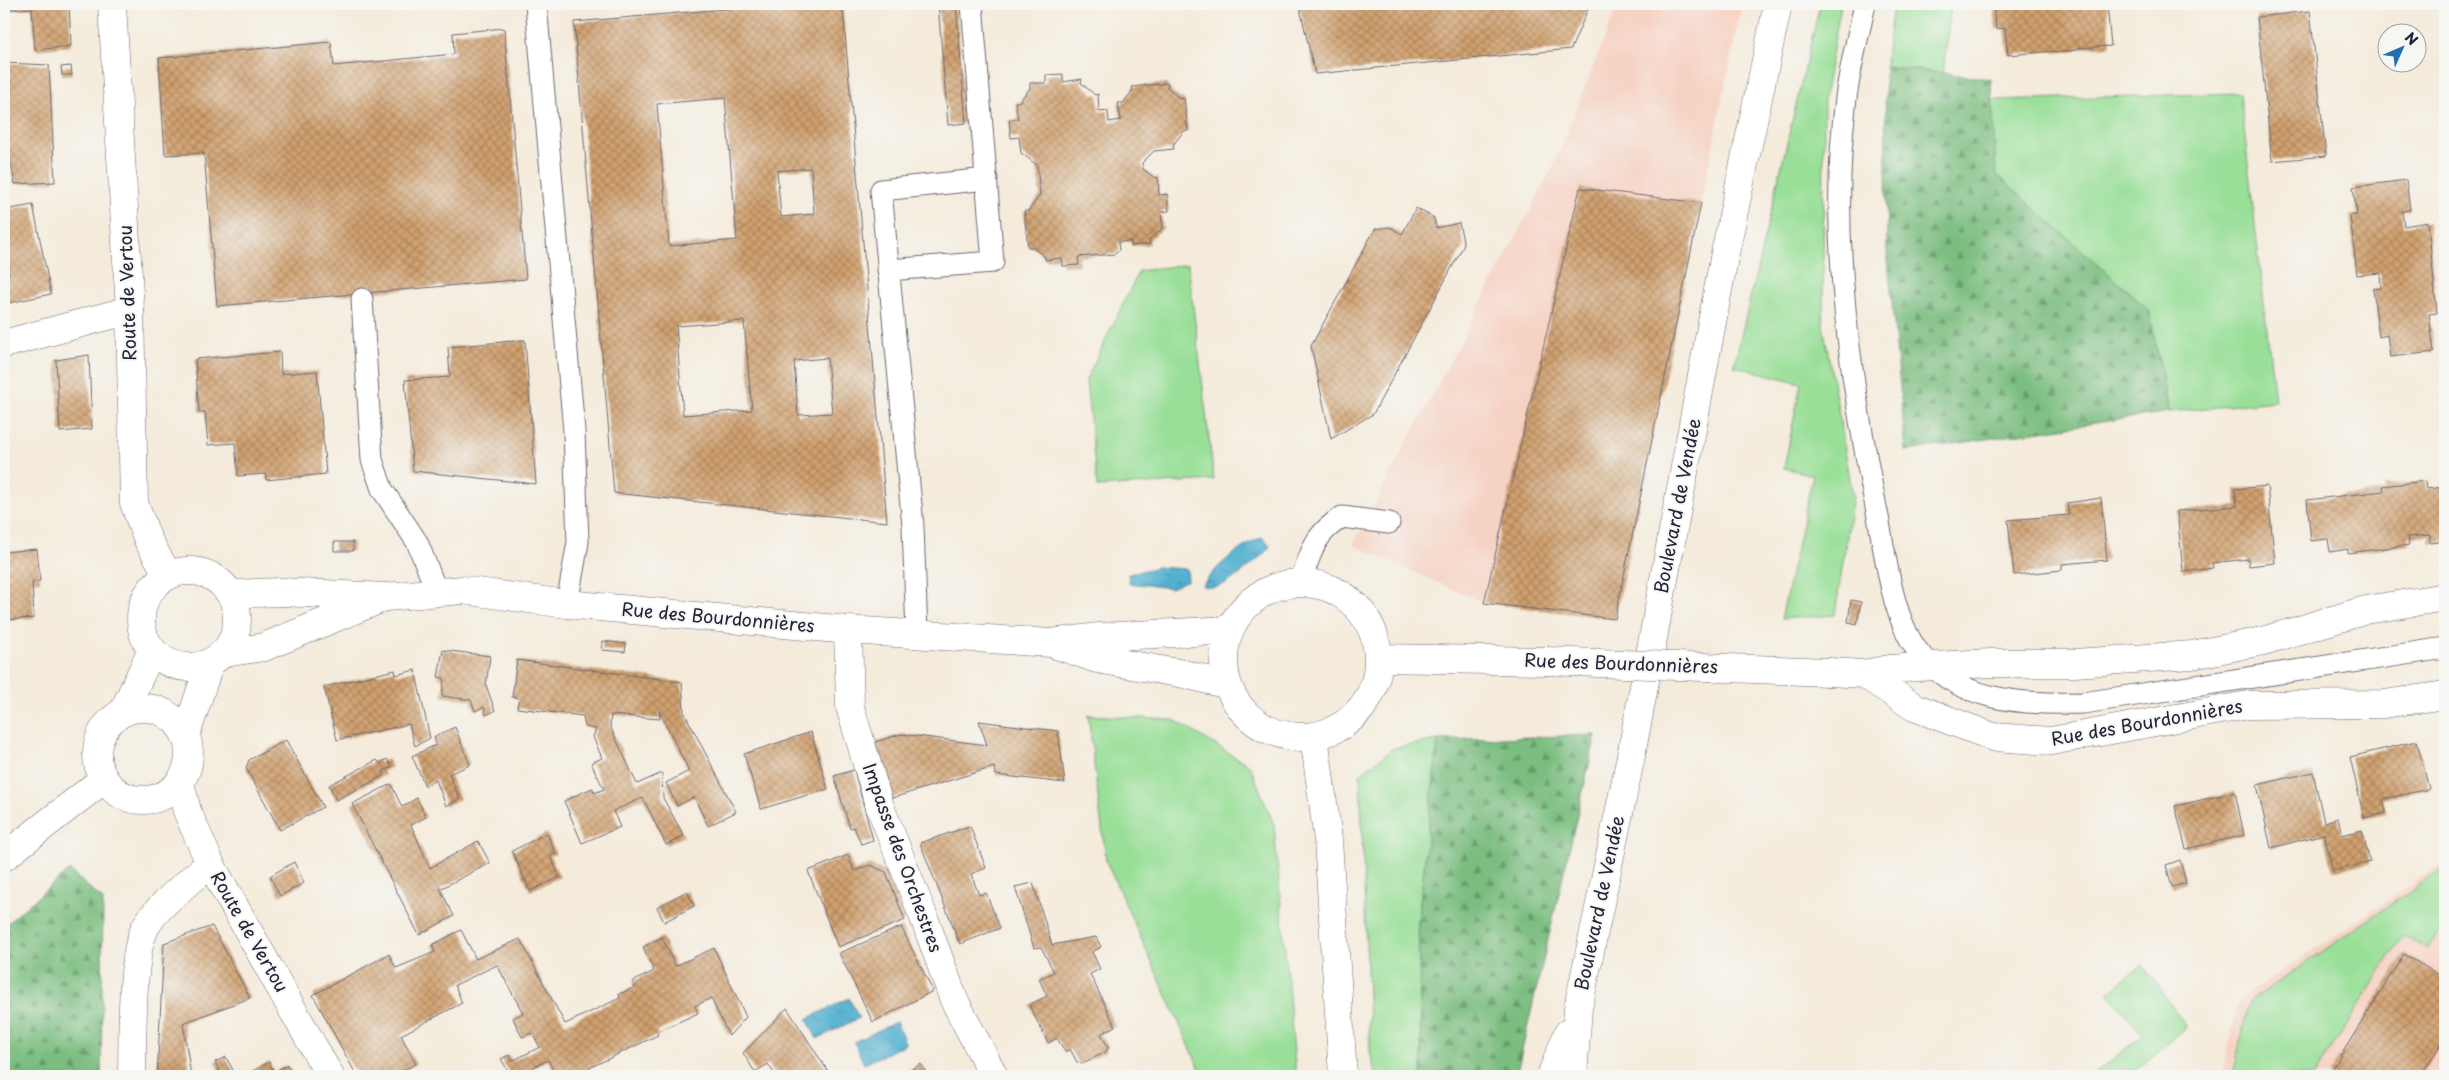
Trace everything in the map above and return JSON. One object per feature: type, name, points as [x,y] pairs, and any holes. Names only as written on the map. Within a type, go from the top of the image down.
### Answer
[{"type":"street","points":[[112,4],[127,4]]},
{"type":"street","name":"Route de Vertou","points":[[112,4],[130,310],[134,503],[148,540],[168,575]]},
{"type":"street","name":"Boulevard de Vendée","points":[[1573,1076],[1578,1008],[1631,756],[1723,268],[1778,4]]},
{"type":"street","points":[[4,344],[130,310]]},
{"type":"street","points":[[186,735],[217,658],[233,640],[237,625],[237,609],[231,594],[222,583],[209,575],[196,571],[182,571],[168,575],[156,583],[147,595],[142,608],[141,623],[145,638],[152,650],[164,660],[179,666],[195,667],[217,658]]},
{"type":"street","points":[[1300,583],[1327,588],[1353,604],[1372,630],[1378,658],[1373,686],[1359,712],[1341,726],[1314,736],[1282,735],[1264,728],[1240,708],[1228,685],[1225,674],[1224,652],[1230,630],[1242,612],[1258,596],[1283,585],[1300,583]]},
{"type":"street","name":"Rue des Bourdonnières","points":[[231,594],[280,592],[386,596],[462,590],[567,604],[848,630],[1050,643],[1099,637],[1230,630]]},
{"type":"street","name":"Rue des Bourdonnières","points":[[217,658],[264,647],[386,596]]},
{"type":"street","name":"Rue des Bourdonnières","points":[[1378,658],[1546,661],[1864,674],[1890,669],[1990,663],[2075,663],[2192,656],[2263,640],[2366,610],[2445,597]]},
{"type":"street","name":"Impasse des Orchestres","points":[[848,630],[850,708],[879,804],[924,915],[954,1000],[994,1076]]},
{"type":"street","name":"Rue des Bourdonnières","points":[[1050,643],[1097,659],[1184,674],[1228,685]]},
{"type":"street","points":[[123,712],[152,650]]},
{"type":"street","name":"Rue des Bourdonnières","points":[[1864,674],[1914,707],[1993,737],[2051,741],[2248,705],[2384,704],[2445,695]]},
{"type":"street","points":[[141,708],[160,711],[176,720],[186,735],[189,760],[180,783],[169,793],[156,799],[126,798],[114,790],[104,779],[98,766],[97,752],[100,738],[111,720],[123,712],[141,708]]},
{"type":"street","points":[[1314,736],[1328,840],[1343,1076]]},
{"type":"street","points":[[4,857],[104,779]]},
{"type":"street","name":"Route de Vertou","points":[[180,783],[187,811],[210,863],[330,1076]]},
{"type":"street","points":[[132,1076],[136,953],[145,928],[153,916],[210,863]]},
{"type":"street","name":"Boulevard de Vendée","points":[[1551,1076],[1578,1008]]},
{"type":"lane","points":[[536,4],[574,431],[578,542],[567,604]]},
{"type":"lane","points":[[888,270],[993,262],[972,4]]},
{"type":"lane","points":[[1865,4],[1845,106],[1839,208],[1847,311],[1860,429],[1894,593],[1909,635],[1918,650],[1934,666],[1957,683],[1980,694],[2004,701],[2041,704],[2083,703],[2445,648]]},
{"type":"lane","points":[[917,634],[913,526],[881,190],[987,178]]},
{"type":"lane","points":[[362,299],[372,460],[382,489],[417,542],[437,592]]},
{"type":"lane","points":[[1300,583],[1312,546],[1326,527],[1342,517],[1389,523]]},
{"type":"shaded area","points":[[1618,4],[1742,4],[1615,619],[1484,603],[1353,545],[1554,165]]},
{"type":"shaded area","points":[[2445,861],[2445,1076],[2222,1076],[2238,1001]]},
{"type":"green space","points":[[1820,4],[1841,4],[1824,98],[1823,324],[1853,496],[1835,615],[1781,619],[1813,475],[1784,468],[1801,383],[1734,366]]},
{"type":"green space","points":[[1893,4],[1951,4],[1943,74],[1885,66]]},
{"type":"green space","points":[[1885,66],[1991,79],[1996,174],[2149,310],[2169,412],[1906,451],[1887,249]]},
{"type":"green space","points":[[2240,93],[2275,401],[2169,412],[2149,310],[1995,174],[1992,100]]},
{"type":"green space","points":[[1188,264],[1214,480],[1097,487],[1086,380],[1139,271]]},
{"type":"green space","points":[[1088,715],[1174,720],[1250,766],[1274,825],[1296,1076],[1203,1076],[1106,861]]},
{"type":"green space","points":[[1596,735],[1516,1076],[1422,1076],[1418,921],[1438,740]]},
{"type":"green space","points":[[1438,740],[1418,921],[1422,1076],[1376,1076],[1370,1052],[1360,774],[1394,748]]},
{"type":"green space","points":[[2445,867],[2445,923],[2427,949],[2403,936],[2314,1076],[2232,1076],[2249,1002]]},
{"type":"green space","points":[[69,870],[103,900],[101,1076],[4,1076],[4,926]]},
{"type":"green space","points":[[2142,964],[2187,1027],[2129,1076],[2091,1076],[2143,1035],[2108,993]]},
{"type":"water","points":[[1262,537],[1270,546],[1244,571],[1220,586],[1202,586],[1229,558]]},
{"type":"water","points":[[1158,567],[1187,569],[1188,580],[1171,588],[1129,583],[1128,574]]},
{"type":"water","points":[[849,998],[859,1018],[817,1039],[807,1019]]},
{"type":"water","points":[[896,1022],[906,1044],[864,1064],[854,1042]]},
{"type":"building","points":[[4,4],[69,4],[71,46],[35,50],[32,8],[4,10]]},
{"type":"building","points":[[784,4],[840,4],[840,11],[843,10],[887,522],[614,493],[574,22]],"holes":[[[725,98],[737,240],[669,246],[657,104]],[[811,168],[814,214],[781,217],[777,171]],[[744,321],[752,410],[683,415],[676,326]],[[827,358],[832,413],[798,415],[794,361]]]},
{"type":"building","points":[[938,4],[956,4],[966,123],[948,125]]},
{"type":"building","points":[[1299,4],[1590,4],[1571,49],[1315,74]]},
{"type":"building","points":[[1993,4],[2107,4],[2111,46],[2077,48],[2077,50],[2056,53],[2054,51],[2008,55],[2005,28],[1996,29]]},
{"type":"building","points":[[2310,11],[2326,156],[2272,161],[2257,17]]},
{"type":"building","points":[[504,28],[526,279],[217,306],[204,153],[165,155],[159,58],[331,42],[334,66],[454,54],[453,33]]},
{"type":"building","points":[[4,63],[49,65],[55,182],[15,184],[4,127]]},
{"type":"building","points":[[71,66],[72,75],[62,75],[61,67]]},
{"type":"building","points":[[1063,74],[1063,82],[1082,79],[1081,83],[1095,95],[1098,94],[1099,112],[1108,111],[1109,122],[1121,120],[1118,103],[1123,103],[1133,90],[1132,87],[1168,83],[1167,87],[1180,99],[1184,98],[1188,131],[1184,131],[1173,145],[1174,149],[1154,151],[1142,163],[1143,169],[1155,178],[1158,177],[1159,195],[1167,194],[1169,211],[1161,212],[1163,228],[1149,240],[1150,244],[1131,246],[1131,241],[1118,242],[1119,250],[1115,254],[1078,257],[1079,265],[1063,266],[1062,258],[1045,260],[1045,257],[1032,247],[1028,247],[1024,211],[1028,211],[1040,195],[1037,165],[1021,153],[1019,137],[1011,138],[1009,120],[1018,119],[1015,102],[1019,102],[1030,88],[1030,83],[1046,83],[1046,75]]},
{"type":"building","points":[[2406,180],[2410,210],[2402,211],[2404,226],[2428,222],[2437,313],[2429,314],[2434,352],[2390,357],[2387,335],[2379,337],[2373,289],[2381,288],[2380,273],[2357,275],[2350,215],[2357,215],[2353,187]]},
{"type":"building","points":[[1580,188],[1701,203],[1615,619],[1484,603]]},
{"type":"building","points":[[33,205],[51,294],[4,304],[4,275],[9,274],[4,250],[4,210]]},
{"type":"building","points":[[1416,208],[1434,218],[1436,228],[1459,223],[1464,245],[1373,414],[1331,439],[1311,346],[1375,229],[1390,227],[1402,234]]},
{"type":"building","points":[[525,340],[536,484],[413,471],[405,380],[450,377],[448,347]]},
{"type":"building","points":[[280,352],[281,374],[317,371],[326,474],[266,480],[266,474],[238,476],[235,443],[208,445],[205,412],[199,412],[195,359]]},
{"type":"building","points":[[89,355],[92,429],[60,432],[56,360]]},
{"type":"building","points":[[2425,481],[2426,489],[2445,487],[2445,541],[2430,543],[2430,535],[2408,537],[2409,545],[2348,553],[2348,549],[2330,552],[2328,539],[2311,541],[2307,500],[2384,491],[2383,486]]},
{"type":"building","points":[[2267,486],[2275,563],[2249,566],[2248,559],[2212,563],[2213,568],[2183,572],[2177,511],[2237,506],[2235,489]]},
{"type":"building","points":[[2101,498],[2107,560],[2062,564],[2062,570],[2014,575],[2008,520],[2069,515],[2067,503]]},
{"type":"building","points":[[334,542],[353,542],[353,551],[334,551]]},
{"type":"building","points":[[37,549],[40,581],[32,582],[34,618],[4,620],[4,552]]},
{"type":"building","points":[[1851,600],[1861,602],[1857,624],[1848,622]]},
{"type":"building","points":[[603,641],[626,644],[625,652],[602,650]]},
{"type":"building","points":[[443,650],[490,656],[486,685],[495,711],[486,715],[484,707],[475,711],[471,700],[442,696],[444,678],[438,677]]},
{"type":"building","points":[[517,660],[682,682],[684,712],[736,812],[708,826],[694,797],[677,806],[666,783],[689,771],[659,711],[660,719],[611,715],[610,726],[637,784],[662,773],[663,798],[684,836],[666,845],[643,798],[613,811],[620,827],[582,843],[564,801],[592,788],[595,793],[604,789],[591,763],[602,758],[593,737],[596,729],[585,727],[583,716],[517,708],[519,698],[512,697]]},
{"type":"building","points":[[395,670],[396,675],[415,670],[430,738],[415,746],[409,724],[337,740],[324,687]]},
{"type":"building","points":[[979,721],[1058,731],[1065,783],[996,775],[994,767],[892,798],[875,742],[901,734],[987,745]]},
{"type":"building","points":[[455,727],[470,765],[449,774],[460,799],[446,806],[436,780],[425,786],[412,756],[436,745],[434,737]]},
{"type":"building","points":[[811,732],[828,789],[761,809],[744,754]]},
{"type":"building","points":[[286,740],[323,807],[280,830],[246,768],[249,760]]},
{"type":"building","points":[[2417,741],[2429,789],[2383,799],[2386,813],[2364,818],[2350,757]]},
{"type":"building","points":[[387,759],[392,767],[383,771],[385,775],[336,800],[329,785],[377,760],[380,763]]},
{"type":"building","points":[[854,770],[873,840],[861,844],[854,827],[850,828],[834,776]]},
{"type":"building","points":[[2313,772],[2324,822],[2338,818],[2342,835],[2362,830],[2370,862],[2333,871],[2324,834],[2271,848],[2257,785]]},
{"type":"building","points":[[391,784],[402,807],[417,798],[426,817],[411,825],[430,868],[478,841],[490,863],[440,889],[454,916],[419,935],[352,804]]},
{"type":"building","points":[[2235,792],[2244,835],[2186,849],[2175,806]]},
{"type":"building","points":[[970,826],[986,868],[971,874],[979,895],[986,893],[1000,928],[960,944],[920,843]]},
{"type":"building","points":[[547,833],[556,854],[550,856],[560,877],[530,891],[512,851]]},
{"type":"building","points":[[848,855],[854,871],[870,865],[886,872],[905,920],[838,947],[808,871]]},
{"type":"building","points":[[2180,860],[2186,883],[2172,887],[2166,865]]},
{"type":"building","points":[[294,862],[304,883],[280,896],[270,876]]},
{"type":"building","points":[[1033,883],[1052,945],[1096,937],[1101,947],[1092,952],[1100,969],[1090,974],[1115,1026],[1101,1034],[1108,1047],[1106,1052],[1081,1064],[1077,1062],[1070,1049],[1065,1052],[1057,1038],[1048,1043],[1029,1005],[1047,996],[1039,979],[1054,972],[1041,947],[1034,948],[1015,887]]},
{"type":"building","points":[[687,891],[694,906],[664,922],[657,907]]},
{"type":"building","points":[[212,926],[250,998],[183,1023],[191,1076],[157,1076],[164,943]]},
{"type":"building","points":[[901,927],[933,991],[873,1022],[839,953]]},
{"type":"building","points":[[461,930],[476,959],[520,939],[565,1024],[620,998],[619,994],[635,987],[632,982],[654,971],[643,947],[662,937],[675,966],[714,948],[746,1017],[729,1036],[711,998],[695,1006],[698,1013],[657,1032],[658,1035],[589,1068],[593,1076],[556,1076],[548,1060],[516,1076],[511,1076],[501,1059],[509,1055],[512,1061],[540,1047],[532,1033],[522,1037],[513,1018],[523,1013],[497,965],[455,985],[462,1003],[401,1035],[416,1064],[391,1076],[357,1076],[313,995],[389,954],[396,968],[435,952],[432,945]]},
{"type":"building","points":[[2404,954],[2444,978],[2445,976],[2445,1043],[2442,1043],[2420,1076],[2328,1076]]},
{"type":"building","points":[[787,1008],[831,1076],[776,1076],[768,1064],[755,1072],[743,1053]]},
{"type":"building","points":[[226,1057],[236,1076],[222,1076],[215,1062]]},
{"type":"building","points":[[269,1062],[274,1072],[287,1065],[294,1076],[243,1076]]},
{"type":"building","points":[[921,1064],[928,1076],[900,1076]]}]
